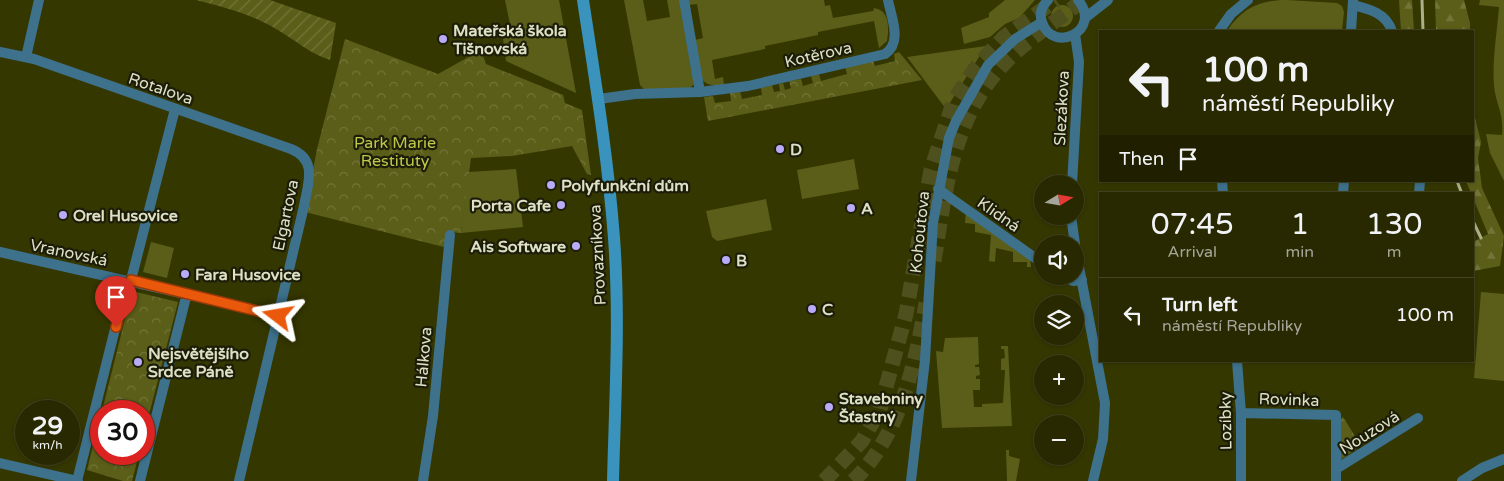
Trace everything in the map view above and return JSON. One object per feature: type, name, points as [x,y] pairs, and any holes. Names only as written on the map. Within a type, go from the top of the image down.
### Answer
[{"type":"main road","name":"Provazníkova","points":[[583,0],[599,99],[614,248],[616,334],[613,481]]},
{"type":"street","points":[[26,57],[39,0]]},
{"type":"street","points":[[684,0],[700,92]]},
{"type":"street","name":"Kotěrova","points":[[599,99],[635,94],[700,92],[748,86],[885,54],[891,50],[895,38],[888,0]]},
{"type":"street","points":[[1048,0],[1042,11],[1042,22],[1045,29],[1054,36],[1067,38],[1075,34],[1083,25],[1085,18],[1082,5],[1078,0]]},
{"type":"street","points":[[1085,18],[1108,0]]},
{"type":"street","points":[[1220,30],[1231,14],[1248,0]]},
{"type":"street","points":[[1351,30],[1353,3],[1379,14],[1386,20],[1391,30]]},
{"type":"street","name":"Kohoutova","points":[[912,481],[925,360],[933,223],[946,152],[956,122],[982,74],[1015,39],[1042,22]]},
{"type":"street","name":"Slezákova","points":[[1073,175],[1079,62],[1075,34]]},
{"type":"street","name":"Rotalova","points":[[0,52],[26,57],[291,149],[308,160]]},
{"type":"street","points":[[0,463],[77,481],[126,289],[131,280],[175,109]]},
{"type":"street","name":"Elgartova","points":[[239,481],[304,206],[309,170],[308,160]]},
{"type":"street","name":"Klidná","points":[[938,189],[1034,257]]},
{"type":"street","name":"Hálkova","points":[[423,481],[433,416],[450,236]]},
{"type":"street","name":"Vranovská","points":[[0,252],[131,280],[278,316]]},
{"type":"street","points":[[1083,285],[1106,403],[1103,438],[1094,481]]},
{"type":"street","points":[[140,481],[187,293]]},
{"type":"street","name":"Lozíbky","points":[[1237,362],[1241,413],[1241,481]]},
{"type":"street","name":"Rovinka","points":[[1241,413],[1336,415],[1336,469]]},
{"type":"street","name":"Nouzová","points":[[1336,469],[1418,418]]},
{"type":"street","points":[[1462,481],[1482,468],[1504,458]]},
{"type":"street","points":[[1336,469],[1336,481]]},
{"type":"green space","points":[[196,0],[270,0],[336,23],[330,60],[316,54],[257,19],[227,8]]},
{"type":"green space","points":[[505,0],[559,0],[576,93],[506,61],[503,39],[512,34]]},
{"type":"green space","points":[[624,0],[643,0],[647,21],[670,17],[667,0],[681,0],[694,84],[689,89],[645,90],[640,85]]},
{"type":"green space","points":[[687,0],[824,0],[825,6],[830,5],[833,18],[873,11],[874,8],[879,9],[886,16],[887,20],[887,41],[879,48],[874,21],[818,32],[818,35],[765,46],[765,49],[712,60],[715,79],[723,77],[724,85],[711,85],[701,77],[695,40],[703,38],[697,4],[688,5]]},
{"type":"green space","points":[[1005,0],[1035,0],[1019,18],[1005,24],[990,37],[964,44],[961,28],[989,17],[989,13]]},
{"type":"green space","points":[[1277,0],[1337,3],[1342,6],[1344,12],[1342,30],[1228,30],[1245,11],[1260,4]]},
{"type":"green space","points":[[1399,0],[1412,0],[1414,30],[1401,30]]},
{"type":"green space","points":[[1435,0],[1464,0],[1470,30],[1436,30]]},
{"type":"green space","points":[[1480,0],[1504,0],[1504,181],[1490,153],[1486,134],[1502,135],[1502,121],[1494,86],[1494,56],[1499,7],[1479,5]]},
{"type":"green space","points":[[1062,5],[1070,8],[1073,16],[1070,24],[1062,27],[1054,24],[1051,16],[1054,8]]},
{"type":"green space","name":"Park Marie Restituty","points":[[345,39],[438,74],[481,50],[486,64],[563,95],[565,103],[582,110],[591,175],[587,174],[572,146],[512,156],[471,158],[461,233],[449,232],[444,247],[305,212],[317,149]]},
{"type":"green space","points":[[986,46],[946,109],[907,57]]},
{"type":"green space","points":[[899,52],[922,80],[708,121],[704,97],[713,96],[715,103],[731,101],[730,93],[740,91],[742,99],[762,95],[761,88],[772,85],[774,92],[780,91],[779,84],[783,83],[785,90],[791,88],[789,81],[801,79],[803,86],[813,83],[811,76],[819,74],[821,81],[847,74],[845,67],[873,60],[875,66],[895,61],[894,54]]},
{"type":"green space","points":[[1474,114],[1481,142],[1478,158],[1482,188],[1504,236],[1500,266],[1474,271],[1474,241],[1488,234],[1474,200],[1474,192],[1471,192],[1466,182],[1474,182]]},
{"type":"green space","points":[[854,159],[859,189],[802,199],[797,170]]},
{"type":"green space","points":[[516,169],[523,227],[461,233],[468,172]]},
{"type":"green space","points":[[766,199],[772,230],[717,241],[712,237],[706,211]]},
{"type":"green space","points":[[966,210],[1030,257],[1031,267],[1027,267],[1027,262],[1013,262],[1013,252],[996,248],[995,262],[989,261],[991,235],[975,232],[975,224],[965,223]]},
{"type":"green space","points":[[151,242],[174,248],[167,278],[143,272]]},
{"type":"green space","points":[[132,291],[178,302],[153,400],[105,400]]},
{"type":"green space","points":[[1481,292],[1504,294],[1504,381],[1474,378]]},
{"type":"green space","points":[[978,337],[979,364],[975,365],[975,367],[979,367],[980,375],[976,376],[976,379],[980,379],[980,390],[973,390],[974,407],[982,407],[982,404],[1003,403],[1005,370],[1001,370],[1001,359],[1005,358],[1004,349],[1001,349],[1001,346],[1008,346],[1012,426],[942,428],[936,351],[943,352],[945,338]]},
{"type":"green space","points":[[1343,417],[1361,446],[1340,460],[1339,420]]},
{"type":"green space","points":[[1006,450],[1009,450],[1009,456],[1020,459],[1016,481],[1007,481]]},
{"type":"green space","points":[[90,458],[90,465],[136,465],[132,481],[123,481],[87,470]]},
{"type":"tunnel","points":[[824,481],[862,441],[880,409],[906,314],[931,170],[954,100],[977,66],[1004,37],[1056,0]]},
{"type":"tunnel","points":[[934,261],[943,203],[956,148],[978,98],[995,74],[1016,52],[1083,0]]},
{"type":"tunnel","points":[[853,481],[883,443],[894,421],[917,351],[926,303]]},
{"type":"railway","points":[[1422,0],[1423,30]]},
{"type":"railway","points":[[1457,182],[1461,192]]},
{"type":"railway","points":[[1474,223],[1481,238]]},
{"type":"place","name":"Mateřská škola Tišnovská","points":[[443,39]]},
{"type":"place","name":"D","points":[[780,149]]},
{"type":"place","name":"Polyfunkční dům","points":[[551,185]]},
{"type":"place","name":"Porta Cafe","points":[[561,205]]},
{"type":"place","name":"A","points":[[851,208]]},
{"type":"place","name":"Orel Husovice","points":[[63,215]]},
{"type":"place","name":"Ais Software","points":[[576,246]]},
{"type":"place","name":"B","points":[[726,260]]},
{"type":"place","name":"Fara Husovice","points":[[185,274]]},
{"type":"place","name":"C","points":[[812,309]]},
{"type":"place","name":"Nejsvětějšího Srdce Páně","points":[[138,362]]},
{"type":"place","name":"Stavebniny Šťastný","points":[[829,407]]},
{"type":"route","points":[[116,327],[126,289],[131,280],[278,316]]}]
